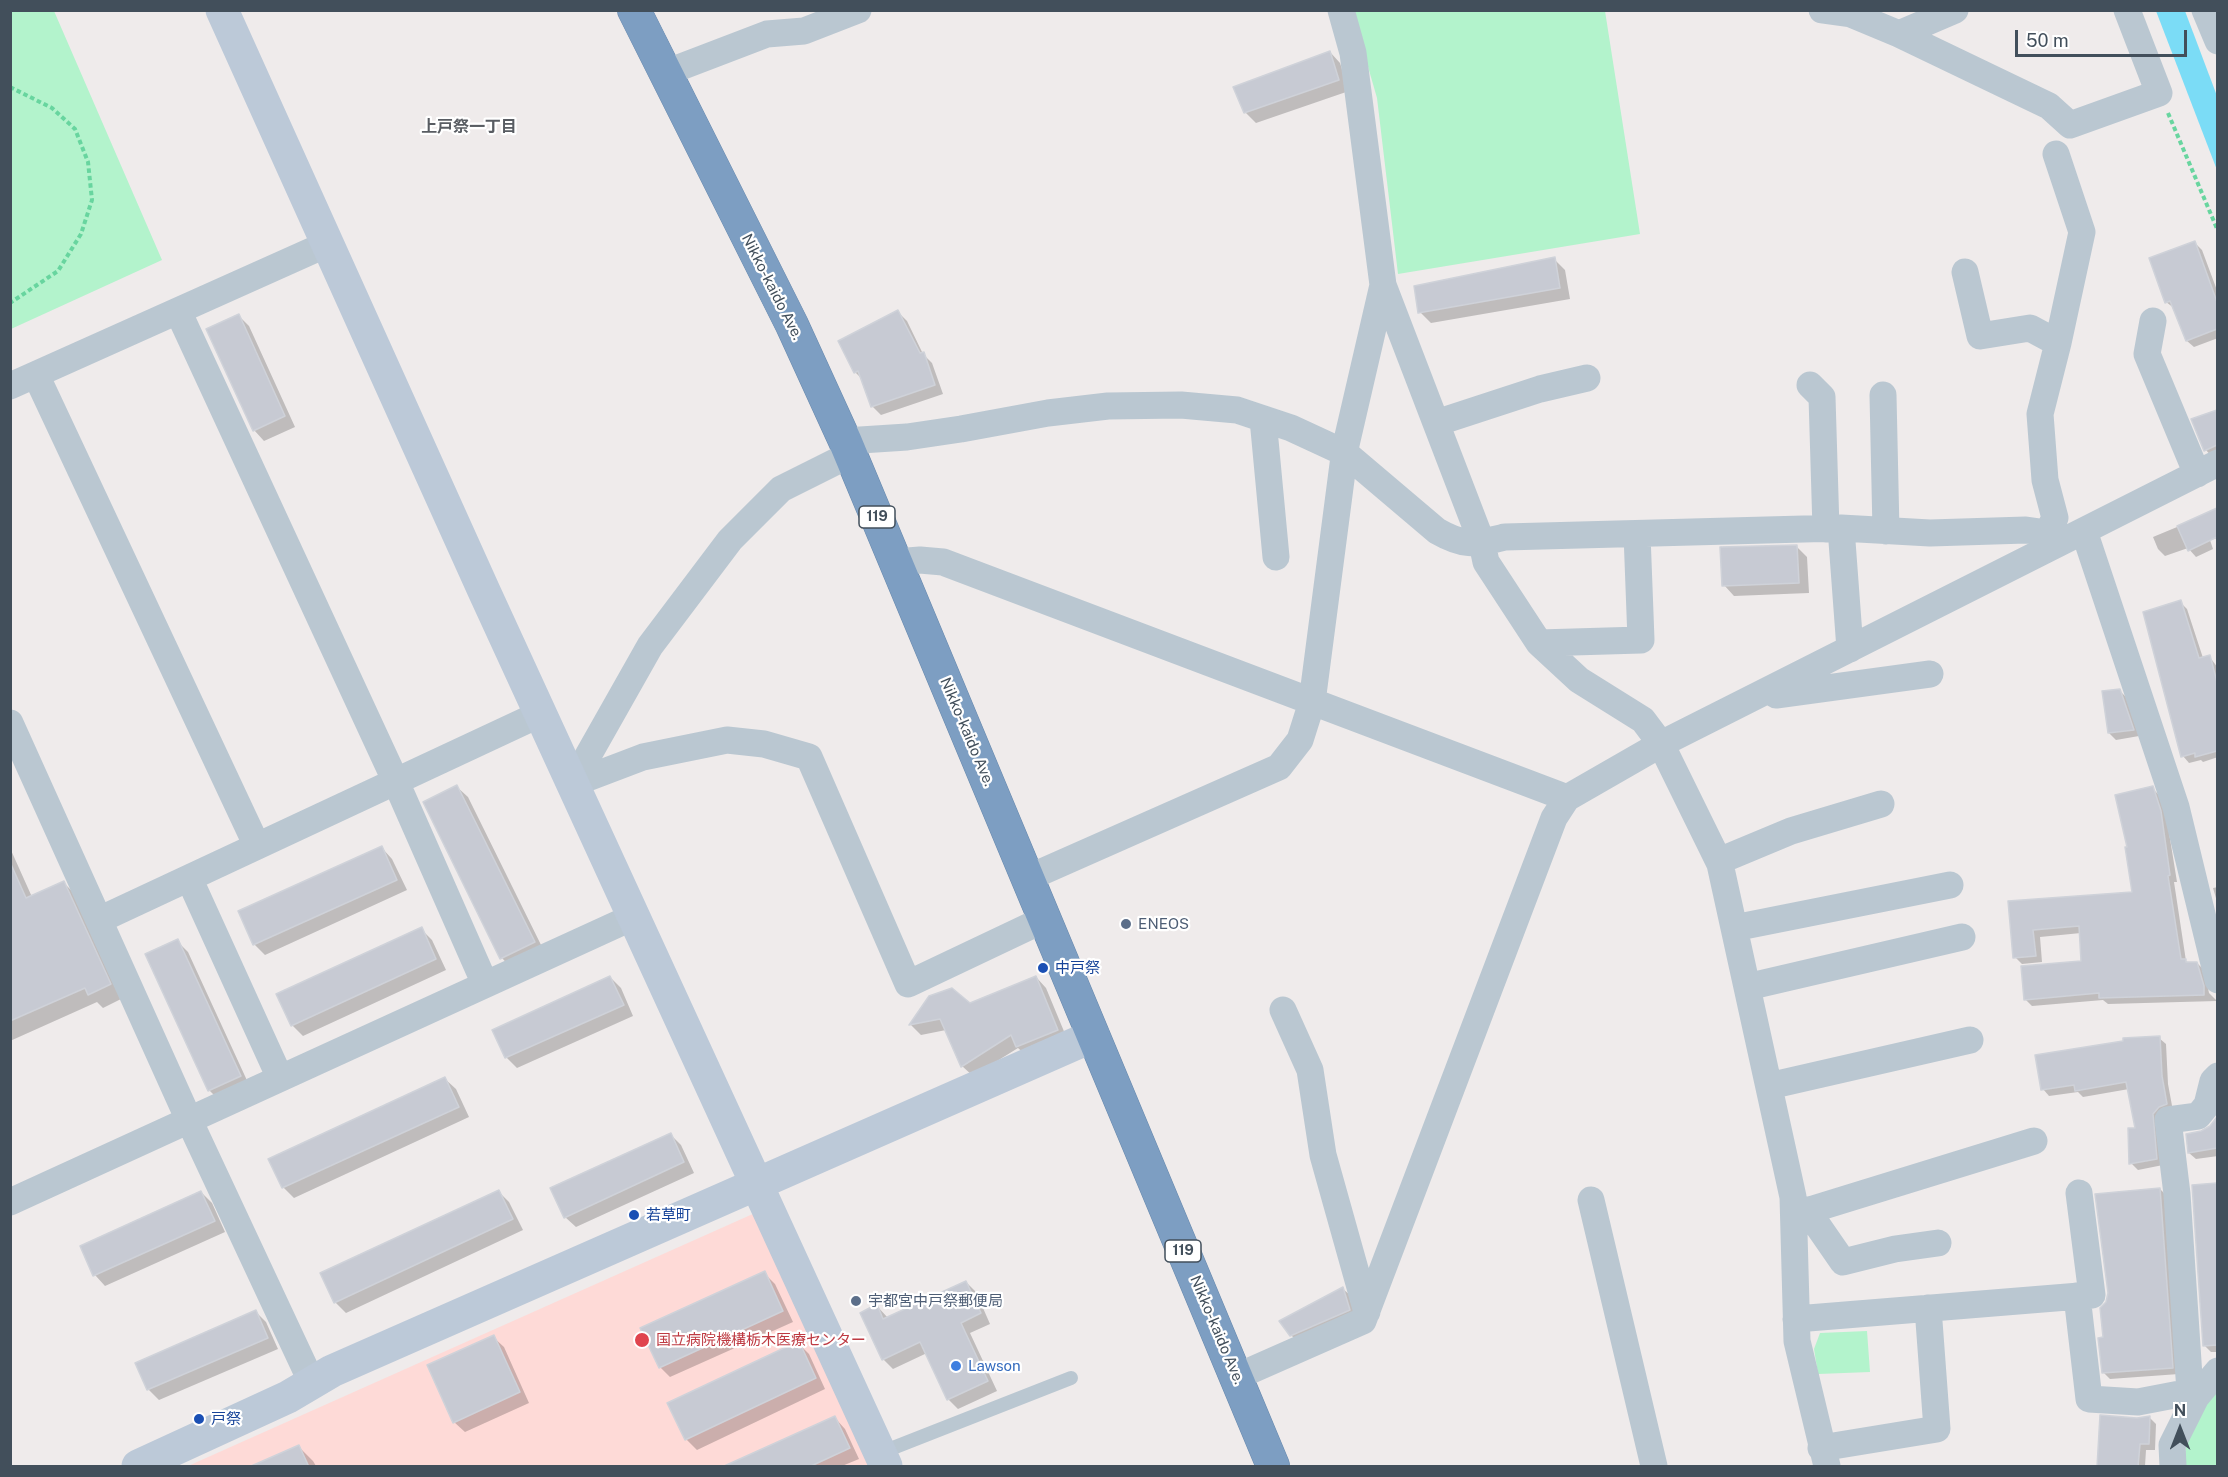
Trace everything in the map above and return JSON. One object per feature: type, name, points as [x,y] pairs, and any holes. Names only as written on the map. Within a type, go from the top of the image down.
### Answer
[{"type":"highway","name":"Nikko-kaido Ave.","points":[[634,10],[792,325],[848,447],[1273,1467]]},
{"type":"street","points":[[222,10],[540,714],[883,1460]]},
{"type":"street","points":[[665,74],[768,34],[804,31],[858,10]]},
{"type":"street","points":[[1341,10],[1353,53],[1383,285],[1482,543],[1486,562],[1539,643],[1579,680],[1643,720],[1661,744],[1719,861],[1793,1197],[1800,1212],[1843,1262],[1895,1249],[1938,1243]]},
{"type":"street","points":[[1822,10],[1850,12],[1899,34],[2049,106],[2070,125],[2159,93],[2127,10]]},
{"type":"street","points":[[1899,34],[1955,10]]},
{"type":"street","points":[[2205,10],[2217,41]]},
{"type":"street","points":[[2050,540],[2055,518],[2045,480],[2040,414],[2082,232],[2056,154]]},
{"type":"street","points":[[10,386],[327,244]]},
{"type":"street","points":[[1965,272],[1980,336],[2030,328],[2058,342]]},
{"type":"street","points":[[1028,878],[1279,766],[1300,740],[1312,702],[1345,453],[1383,285]]},
{"type":"street","points":[[178,311],[396,782],[485,984]]},
{"type":"street","points":[[1236,1377],[1363,1321],[1554,818],[1567,798],[1661,744],[1850,649],[2050,540],[2084,531],[2207,469],[2147,354],[2153,321]]},
{"type":"street","points":[[36,375],[257,846]]},
{"type":"street","points":[[1436,423],[1540,389],[1587,378]]},
{"type":"street","points":[[1810,384],[1822,397],[1834,529],[1850,649]]},
{"type":"street","points":[[1883,395],[1886,531]]},
{"type":"street","points":[[572,784],[650,646],[730,540],[781,489],[848,447],[1058,411],[1117,405],[1181,405],[1237,410],[1291,428],[1345,453],[1437,531],[1454,541],[1467,544],[1505,537],[1834,529],[1930,533],[2026,530],[2050,540]]},
{"type":"street","points":[[1263,419],[1276,557]]},
{"type":"street","points":[[2084,531],[2176,807],[2217,980]]},
{"type":"street","points":[[1539,643],[1641,640],[1637,534]]},
{"type":"street","points":[[896,562],[920,560],[943,562],[1147,637],[1567,798]]},
{"type":"street","points":[[1754,698],[1930,674]]},
{"type":"street","points":[[99,920],[540,714]]},
{"type":"street","points":[[10,723],[189,1120],[312,1383]]},
{"type":"street","points":[[572,784],[643,757],[727,740],[764,744],[809,757],[908,984],[1044,919]]},
{"type":"street","points":[[1719,861],[1791,831],[1881,804]]},
{"type":"street","points":[[189,878],[280,1078]]},
{"type":"street","points":[[1734,928],[1950,885]]},
{"type":"street","points":[[10,1202],[633,917]]},
{"type":"street","points":[[1747,987],[1962,937]]},
{"type":"street","points":[[1283,1010],[1310,1070],[1323,1155],[1367,1312]]},
{"type":"street","points":[[138,1467],[288,1397],[332,1371],[1093,1036]]},
{"type":"street","points":[[1769,1086],[1970,1040]]},
{"type":"street","points":[[2193,1394],[2177,1194],[2168,1120],[2198,1116],[2207,1105],[2213,1081],[2217,1076]]},
{"type":"street","points":[[1800,1212],[2034,1141]]},
{"type":"street","points":[[1796,1319],[2092,1295],[2079,1193]]},
{"type":"street","points":[[1591,1200],[1654,1467]]},
{"type":"street","points":[[1800,1212],[1797,1341],[1824,1457],[1937,1429],[1928,1308]]},
{"type":"street","points":[[2077,1296],[2089,1399],[2138,1402],[2193,1394]]},
{"type":"street","points":[[2173,1467],[2172,1445],[2193,1394],[2217,1371]]},
{"type":"lane","points":[[883,1460],[1071,1378]]},
{"type":"path","points":[[10,87],[52,108],[75,129],[88,162],[92,200],[81,234],[58,271],[10,303]]},
{"type":"path","points":[[2159,93],[2217,231]]},
{"type":"shaded area","name":"国立病院機構栃木医療センター","points":[[755,1213],[870,1466],[188,1466]]},
{"type":"green space","points":[[10,11],[54,11],[162,260],[11,329]]},
{"type":"green space","points":[[1352,11],[1605,11],[1640,234],[1398,274],[1377,98]]},
{"type":"green space","points":[[1867,1331],[1870,1372],[1818,1374],[1814,1349],[1820,1333]]},
{"type":"green space","points":[[2217,1383],[2217,1466],[2184,1466],[2187,1434]]},
{"type":"water","points":[[2156,11],[2185,11],[2217,96],[2217,170]]},
{"type":"building","points":[[1330,51],[1339,80],[1244,113],[1233,87]]},
{"type":"building","points":[[2195,241],[2217,302],[2217,329],[2186,341],[2170,301],[2165,303],[2149,258]]},
{"type":"building","points":[[1555,257],[1560,288],[1418,313],[1414,286]]},
{"type":"building","points":[[898,310],[920,353],[924,352],[935,385],[871,407],[858,371],[854,373],[838,341]]},
{"type":"building","points":[[239,314],[285,416],[253,431],[206,329]]},
{"type":"building","points":[[2217,410],[2217,445],[2204,451],[2191,419]]},
{"type":"building","points":[[2217,508],[2217,537],[2188,551],[2177,526]]},
{"type":"building","points":[[1797,545],[1799,583],[1722,586],[1720,547]]},
{"type":"building","points":[[2181,600],[2199,658],[2210,655],[2217,682],[2217,751],[2195,757],[2195,753],[2181,757],[2143,612]]},
{"type":"building","points":[[2120,689],[2134,730],[2108,733],[2102,691]]},
{"type":"building","points":[[457,785],[535,942],[500,959],[423,802]]},
{"type":"building","points":[[2153,786],[2161,811],[2181,959],[2186,959],[2186,962],[2197,962],[2204,986],[2204,995],[2099,998],[2099,993],[2024,1000],[2021,966],[2081,961],[2079,926],[2033,930],[2036,956],[2013,958],[2008,901],[2132,892],[2125,847],[2127,847],[2115,795]]},
{"type":"building","points":[[382,846],[397,880],[253,945],[238,911]]},
{"type":"building","points":[[10,862],[26,898],[64,881],[111,984],[88,995],[85,988],[10,1021]]},
{"type":"building","points":[[422,927],[436,959],[291,1026],[276,994]]},
{"type":"building","points":[[178,939],[241,1076],[208,1091],[145,954]]},
{"type":"building","points":[[610,976],[624,1005],[505,1058],[492,1030]]},
{"type":"building","points":[[1036,976],[1058,1030],[1016,1047],[1011,1035],[961,1067],[940,1019],[909,1025],[929,996],[952,988],[970,1003]]},
{"type":"building","points":[[2160,1036],[2162,1076],[2167,1104],[2159,1107],[2153,1114],[2157,1159],[2129,1164],[2128,1128],[2135,1128],[2126,1082],[2075,1091],[2074,1085],[2041,1090],[2035,1055],[2123,1041],[2123,1038]]},
{"type":"building","points":[[445,1077],[459,1107],[282,1188],[268,1159]]},
{"type":"building","points":[[2217,1117],[2217,1148],[2188,1153],[2186,1134],[2201,1131],[2210,1126]]},
{"type":"building","points":[[671,1133],[684,1162],[564,1218],[550,1188]]},
{"type":"building","points":[[2217,1183],[2217,1345],[2203,1346],[2192,1185]]},
{"type":"building","points":[[2160,1188],[2173,1368],[2102,1373],[2098,1338],[2103,1337],[2100,1308],[2106,1302],[2108,1293],[2095,1194]]},
{"type":"building","points":[[499,1190],[513,1219],[334,1303],[320,1273]]},
{"type":"building","points":[[201,1191],[215,1221],[93,1276],[80,1246]]},
{"type":"building","points":[[765,1271],[783,1311],[659,1368],[640,1328]]},
{"type":"building","points":[[966,1281],[981,1313],[961,1323],[988,1381],[947,1400],[920,1342],[882,1360],[860,1313],[877,1304],[883,1319]]},
{"type":"building","points":[[1343,1287],[1350,1310],[1290,1336],[1279,1321]]},
{"type":"building","points":[[256,1310],[268,1338],[147,1390],[135,1363]]},
{"type":"building","points":[[494,1335],[520,1392],[453,1423],[427,1365]]},
{"type":"building","points":[[799,1341],[816,1378],[685,1440],[667,1403]]},
{"type":"building","points":[[2100,1415],[2137,1418],[2150,1416],[2149,1444],[2140,1444],[2138,1467],[2097,1467]]},
{"type":"building","points":[[835,1416],[850,1448],[809,1467],[722,1467]]},
{"type":"building","points":[[299,1445],[309,1467],[249,1467]]},
{"type":"place","name":"ENEOS","points":[[1126,924]]},
{"type":"place","name":"中戸祭","points":[[1043,968]]},
{"type":"place","name":"若草町","points":[[634,1215]]},
{"type":"place","name":"宇都宮中戸祭郵便局","points":[[856,1301]]},
{"type":"place","name":"国立病院機構栃木医療センター","points":[[642,1340]]},
{"type":"place","name":"Lawson","points":[[956,1366]]},
{"type":"place","name":"戸祭","points":[[199,1419]]},
{"type":"district","name":"上戸祭一丁目","points":[[469,127]]}]
